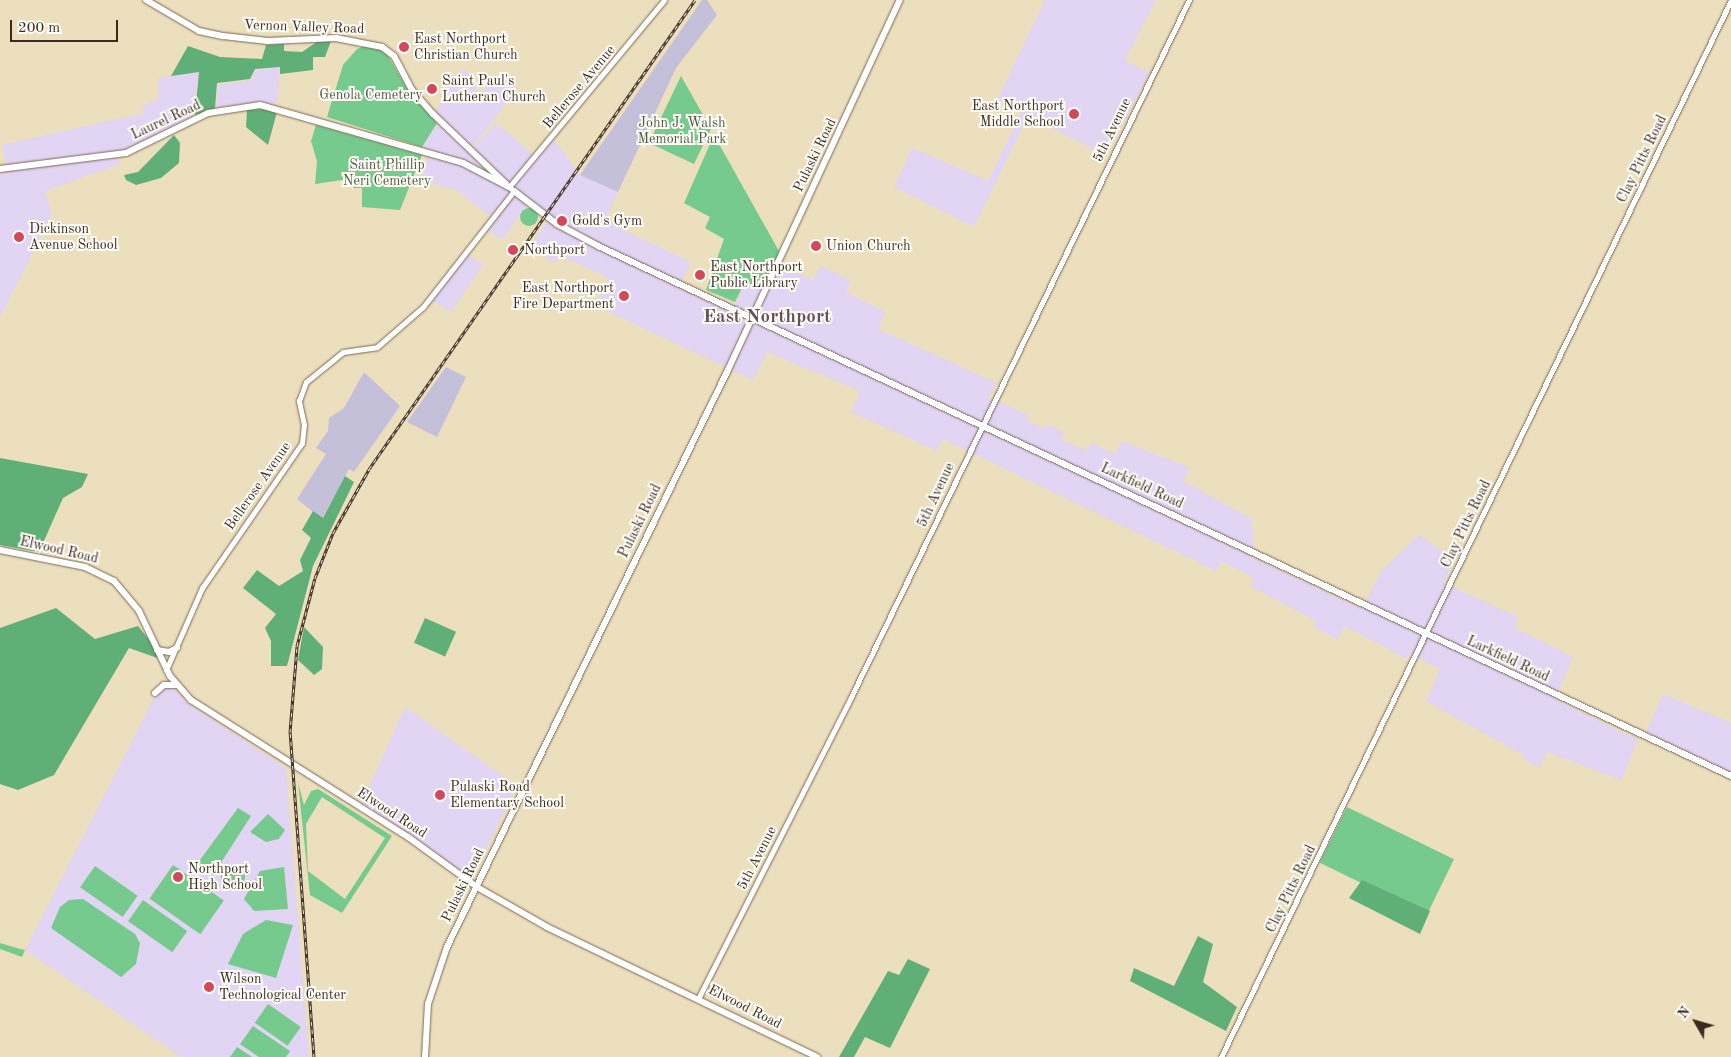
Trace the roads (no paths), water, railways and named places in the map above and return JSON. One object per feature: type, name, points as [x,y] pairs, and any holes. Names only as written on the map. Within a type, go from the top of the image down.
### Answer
[{"type":"main road","name":"Vernon Valley Road","points":[[146,0],[199,31],[223,36],[268,41],[336,38],[382,47],[394,56],[412,90],[433,114],[511,189],[545,215]]},
{"type":"main road","name":"Pulaski Road","points":[[424,1057],[424,1025],[437,972],[753,316],[900,0]]},
{"type":"main road","name":"Laurel Road","points":[[0,169],[126,153],[208,114],[260,105],[463,163],[511,189]]},
{"type":"main road","name":"Larkfield Road","points":[[545,215],[598,246],[753,316],[981,426],[1731,776]]},
{"type":"main road","name":"Elwood Road","points":[[0,550],[85,567],[108,577],[127,592],[166,670],[177,685],[208,713],[408,837],[477,888],[552,930],[699,997],[817,1057]]},
{"type":"main road","points":[[156,650],[169,652],[177,648]]},
{"type":"main road","points":[[155,693],[164,685],[177,685]]},
{"type":"street","name":"Bellerose Avenue","points":[[166,670],[202,588],[302,443],[304,425],[299,401],[306,382],[337,355],[378,347],[423,307],[511,189],[664,0]]},
{"type":"street","name":"5th Avenue","points":[[699,997],[1189,0]]},
{"type":"street","name":"Clay Pitts Road","points":[[1221,1057],[1731,0]]},
{"type":"railway","points":[[314,1057],[290,732],[297,646],[315,578],[333,533],[369,469],[695,0]]},
{"type":"place","name":"East Northport Christian Church","points":[[404,47]]},
{"type":"place","name":"Saint Paul's Lutheran Church","points":[[432,89]]},
{"type":"place","name":"East Northport Middle School","points":[[1074,114]]},
{"type":"place","name":"Gold's Gym","points":[[562,221]]},
{"type":"place","name":"Dickinson Avenue School","points":[[19,237]]},
{"type":"place","name":"Union Church","points":[[816,246]]},
{"type":"place","name":"Northport","points":[[513,250]]},
{"type":"place","name":"East Northport Public Library","points":[[700,275]]},
{"type":"place","name":"East Northport Fire Department","points":[[624,296]]},
{"type":"place","name":"Pulaski Road Elementary School","points":[[440,795]]},
{"type":"place","name":"Northport High School","points":[[178,877]]},
{"type":"place","name":"Wilson Technological Center","points":[[209,987]]},
{"type":"district","name":"East Northport","points":[[767,318]]},
{"type":"park label","name":"Genola Cemetery","points":[[371,95]]},
{"type":"park label","name":"John J. Walsh Memorial Park","points":[[682,132]]},
{"type":"park label","name":"Saint Phillip Neri Cemetery","points":[[387,174]]}]
